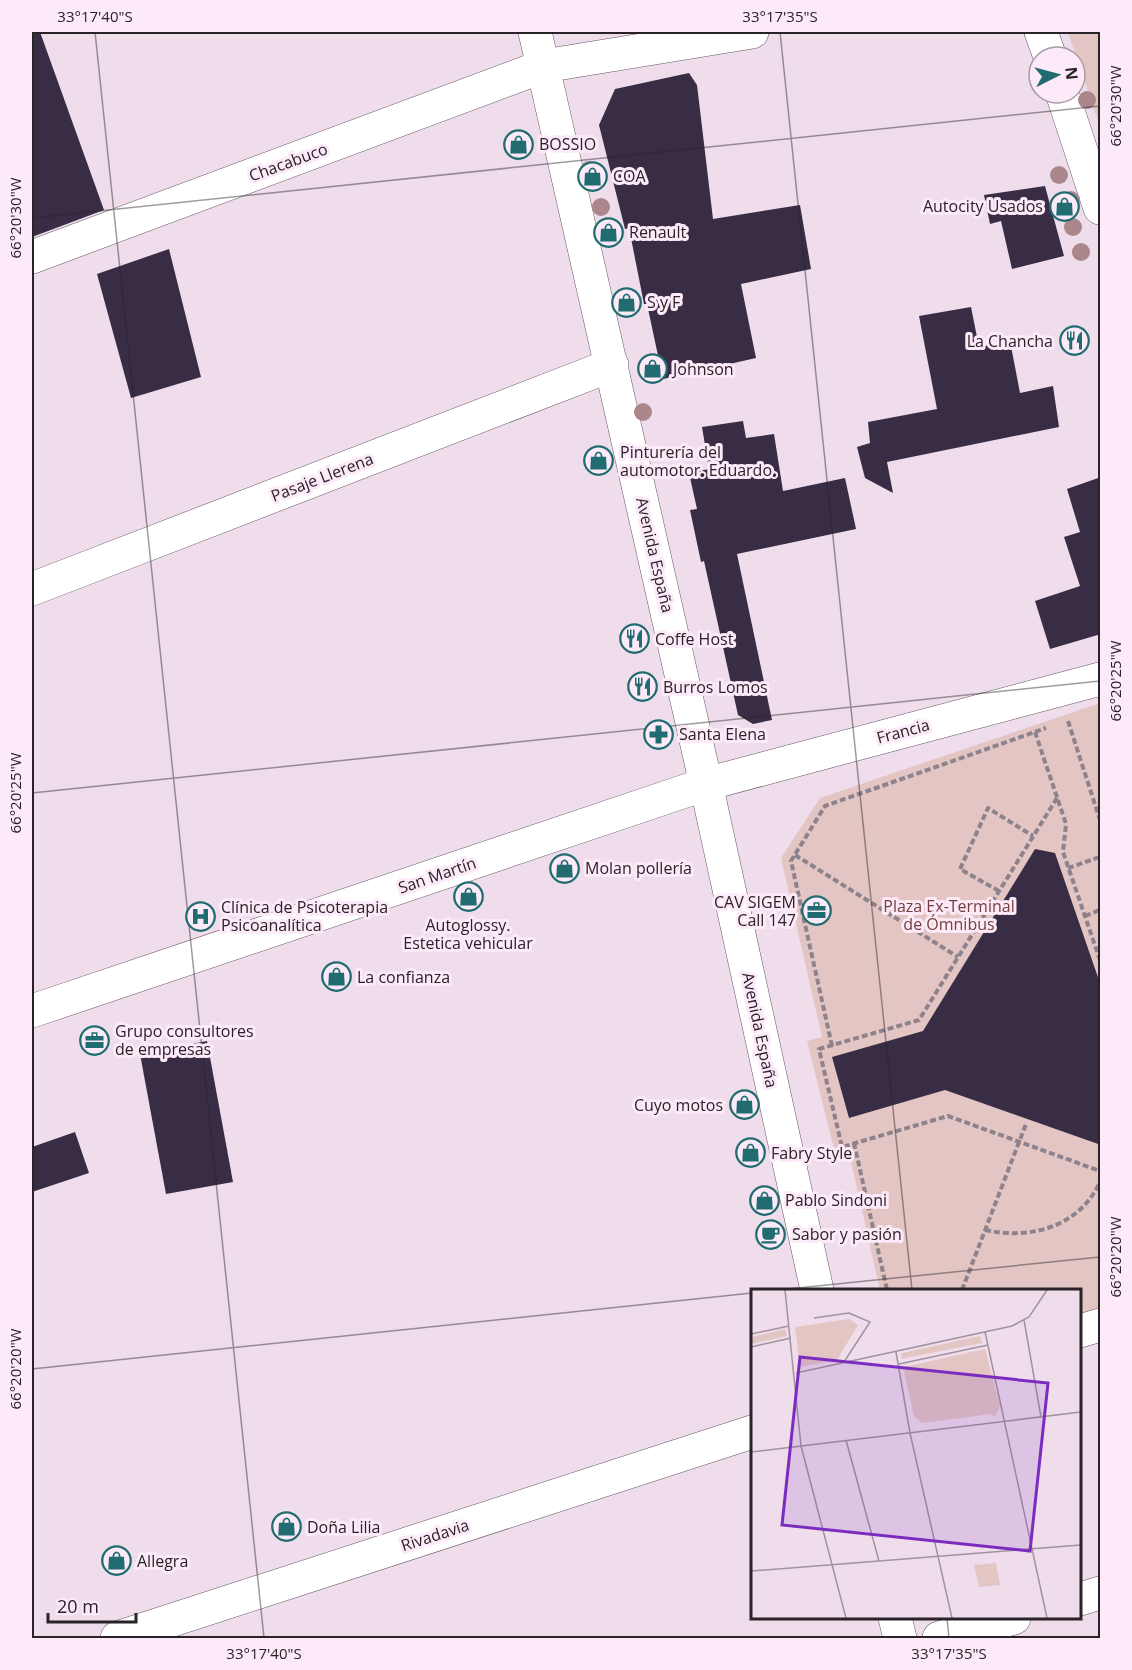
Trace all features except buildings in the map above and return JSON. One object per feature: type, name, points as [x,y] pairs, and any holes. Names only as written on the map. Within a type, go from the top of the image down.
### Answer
[{"type":"street","name":"Avenida España","points":[[536,32],[818,1289]]},
{"type":"street","name":"Chacabuco","points":[[32,257],[544,66],[752,32]]},
{"type":"street","points":[[1066,105],[1101,208]]},
{"type":"street","name":"Pasaje Llerena","points":[[32,589],[612,365]]},
{"type":"street","name":"Francia","points":[[706,784],[1101,679]]},
{"type":"street","name":"San Martín","points":[[32,1011],[706,784]]},
{"type":"street","points":[[1081,1331],[1101,1325]]},
{"type":"street","name":"Rivadavia","points":[[117,1638],[751,1433]]},
{"type":"street","points":[[1081,1599],[1101,1593]]},
{"type":"street","points":[[895,1619],[900,1638]]},
{"type":"street","points":[[939,1638],[1007,1619]]},
{"type":"path","points":[[832,1046],[791,861],[825,806],[1079,717]]},
{"type":"path","points":[[1068,721],[1101,820]]},
{"type":"path","points":[[1035,732],[1066,824],[1063,852],[1101,960]]},
{"type":"path","points":[[1057,798],[919,1020],[819,1049],[842,1146],[948,1116],[1101,1171]]},
{"type":"path","points":[[999,891],[960,869],[988,808],[1033,836]]},
{"type":"path","points":[[795,855],[958,957]]},
{"type":"path","points":[[1068,868],[1101,857]]},
{"type":"path","points":[[1085,916],[1101,910]]},
{"type":"path","points":[[962,1289],[1026,1124]]},
{"type":"path","points":[[854,1143],[887,1289]]},
{"type":"path","points":[[985,1230],[1001,1234],[1022,1234],[1059,1224],[1080,1212],[1095,1194],[1101,1182]]},
{"type":"green space","points":[[1068,32],[1100,32],[1100,127],[1087,88],[1087,45],[1072,45]]},
{"type":"green space","name":"Plaza Ex-Terminal de Ómnibus","points":[[1100,703],[1100,1310],[1081,1318],[1081,1289],[880,1289],[851,1162],[836,1157],[807,1041],[822,1037],[781,858],[820,798]]},
{"type":"place","name":"BOSSIO","points":[[518,144]]},
{"type":"place","name":"COA","points":[[592,176]]},
{"type":"place","name":"Autocity Usados","points":[[1064,206]]},
{"type":"place","name":"Renault","points":[[608,232]]},
{"type":"place","name":"S y F","points":[[626,302]]},
{"type":"place","name":"La Chancha","points":[[1074,341]]},
{"type":"place","name":"Johnson","points":[[652,369]]},
{"type":"place","name":"Pinturería del automotor. Eduardo.","points":[[599,461]]},
{"type":"place","name":"Coffe Host","points":[[634,639]]},
{"type":"place","name":"Burros Lomos","points":[[642,687]]},
{"type":"place","name":"Santa Elena","points":[[658,734]]},
{"type":"place","name":"Molan pollería","points":[[564,868]]},
{"type":"place","name":"Autoglossy. Estetica vehicular","points":[[468,897]]},
{"type":"place","name":"CAV SIGEM Call 147","points":[[817,911]]},
{"type":"place","name":"Clínica de Psicoterapia Psicoanalítica","points":[[200,916]]},
{"type":"place","name":"La confianza","points":[[336,977]]},
{"type":"place","name":"Grupo consultores de empresas","points":[[94,1040]]},
{"type":"place","name":"Cuyo motos","points":[[744,1105]]},
{"type":"place","name":"Fabry Style","points":[[750,1153]]},
{"type":"place","name":"Pablo Sindoni","points":[[764,1200]]},
{"type":"place","name":"Sabor y pasión","points":[[771,1234]]},
{"type":"place","name":"Doña Lilia","points":[[286,1527]]},
{"type":"place","name":"Allegra","points":[[116,1561]]}]
